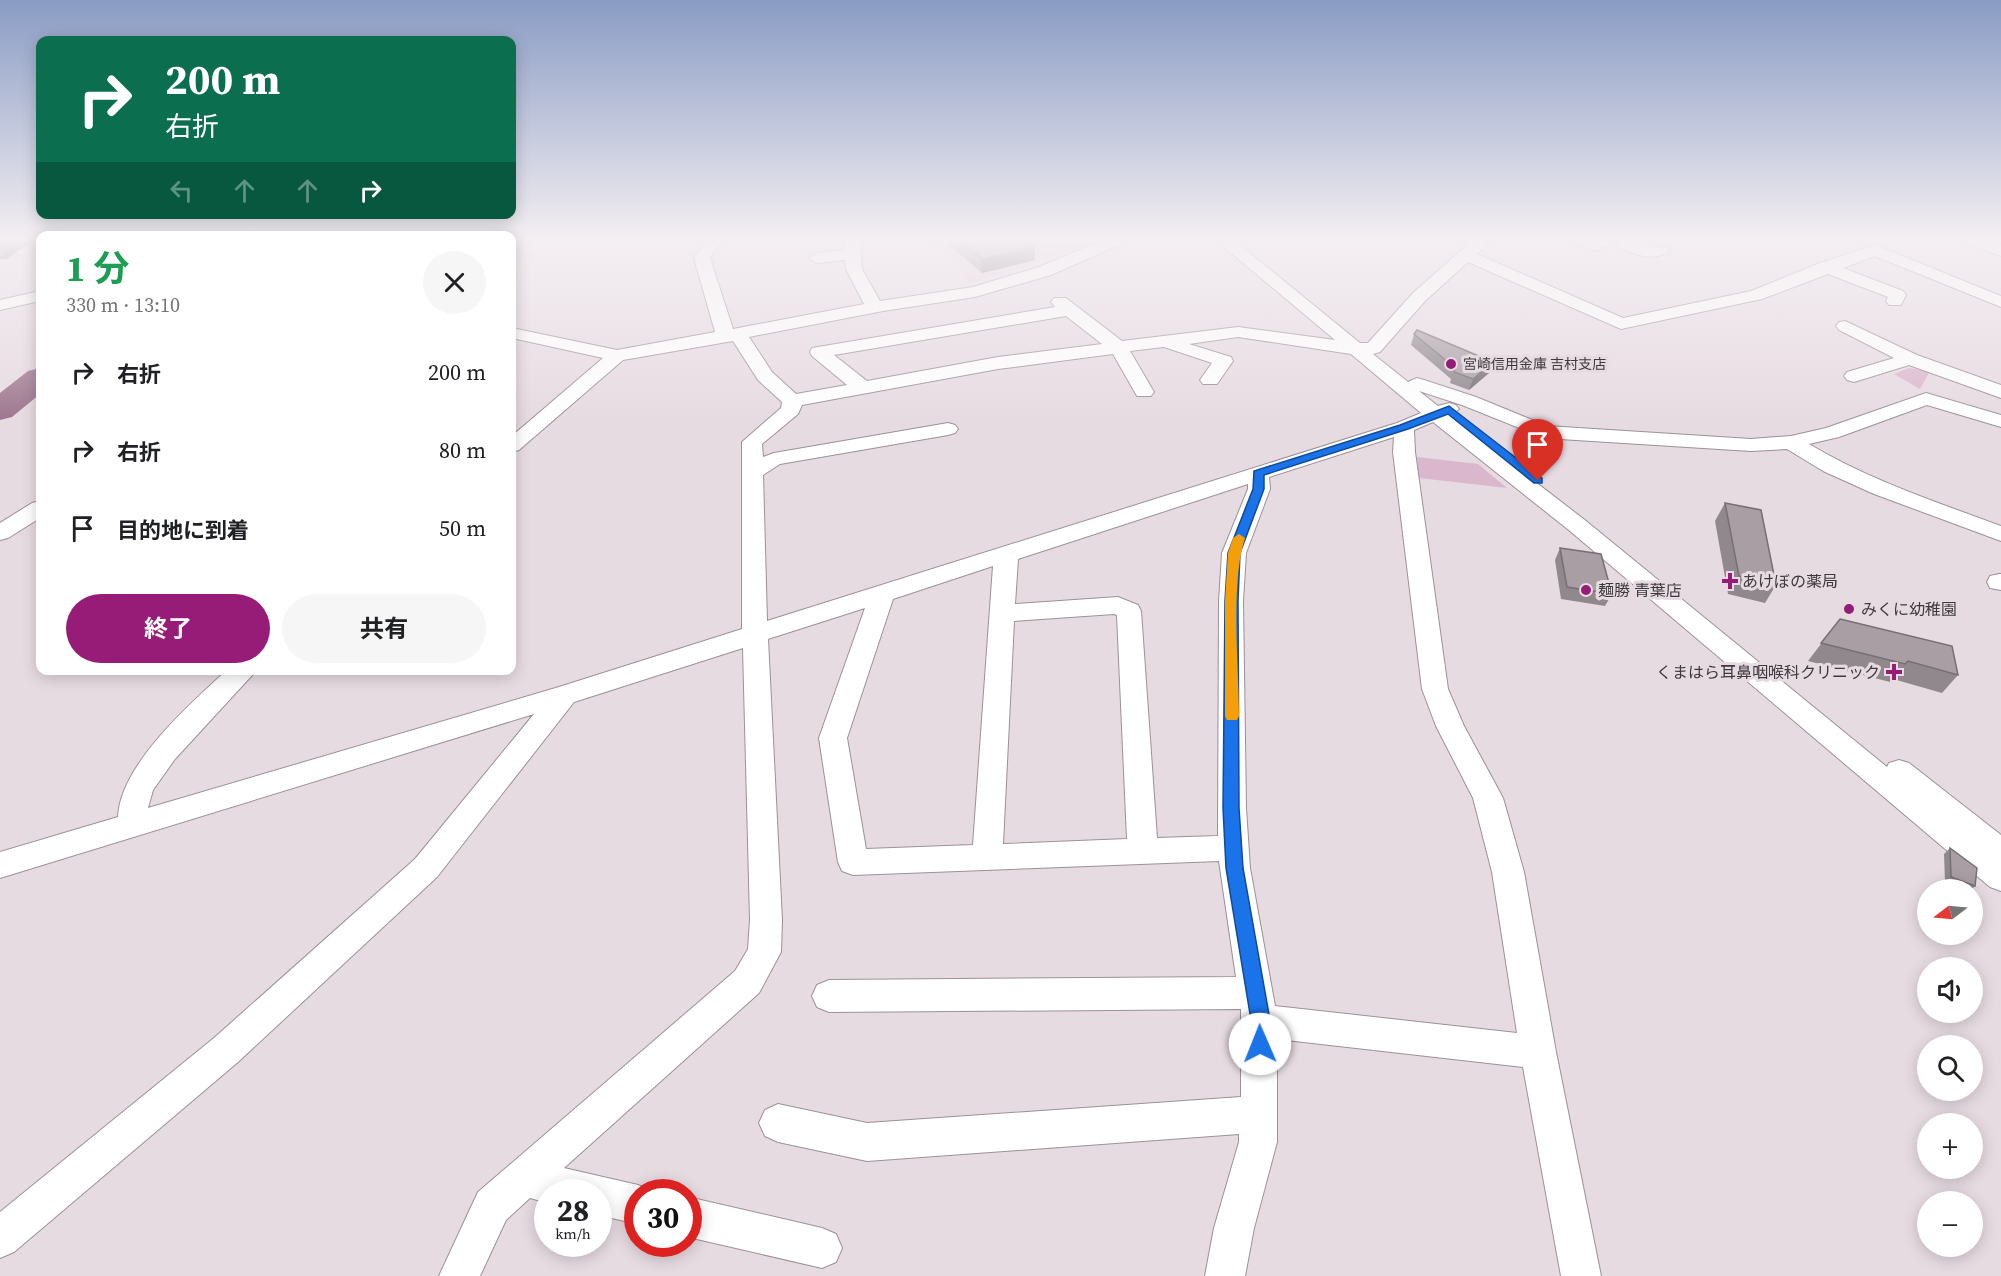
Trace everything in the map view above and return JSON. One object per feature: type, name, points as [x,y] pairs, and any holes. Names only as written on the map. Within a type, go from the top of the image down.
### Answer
[{"type":"street","points":[[0,305],[20,301]]},
{"type":"street","points":[[714,301],[723,330],[734,335],[765,376],[792,401]]},
{"type":"street","points":[[870,301],[874,308]]},
{"type":"street","points":[[516,334],[617,356],[921,301]]},
{"type":"street","points":[[1302,301],[1364,348],[1417,384],[1442,412],[2001,852]]},
{"type":"street","points":[[1307,301],[2001,878]]},
{"type":"street","points":[[1364,348],[1415,301]]},
{"type":"street","points":[[1566,301],[1628,329],[1735,301]]},
{"type":"street","points":[[863,388],[819,352],[1065,306],[1119,348],[1144,392]]},
{"type":"street","points":[[1845,326],[1910,359],[2001,392]]},
{"type":"street","points":[[792,401],[998,363],[1238,332],[1364,348]]},
{"type":"street","points":[[1169,342],[1224,361],[1210,380]]},
{"type":"street","points":[[516,443],[617,356]]},
{"type":"street","points":[[1854,376],[1910,359]]},
{"type":"street","points":[[1417,384],[1469,401],[1545,432],[1751,445],[1791,442],[1832,433],[1926,399],[2001,421]]},
{"type":"street","points":[[459,1276],[492,1206],[747,982],[764,952],[766,885],[755,633],[752,442],[791,410],[792,401]]},
{"type":"street","points":[[0,866],[565,694],[1404,427],[1442,412]]},
{"type":"street","points":[[1404,427],[1404,452],[1435,689],[1450,726],[1488,798],[1508,872],[1538,1052],[1581,1276]]},
{"type":"street","points":[[752,472],[774,459],[948,429]]},
{"type":"street","points":[[1791,442],[1831,466],[1882,489],[2001,534]]},
{"type":"street","points":[[1225,1276],[1234,1228],[1258,1142],[1258,1007],[1233,848],[1231,808],[1231,601],[1234,553],[1258,489],[1258,473]]},
{"type":"street","points":[[0,533],[36,510]]},
{"type":"street","points":[[987,857],[1006,554]]},
{"type":"street","points":[[883,593],[833,738],[853,862],[1233,848]]},
{"type":"street","points":[[1002,613],[1118,605],[1129,611],[1143,851]]},
{"type":"street","points":[[132,825],[134,801],[149,773],[183,732],[239,675]]},
{"type":"street","points":[[0,1238],[225,1050],[426,868],[565,694]]},
{"type":"street","points":[[829,996],[1258,1007],[1301,1028],[1538,1052]]},
{"type":"street","points":[[778,1123],[867,1142],[1258,1114]]},
{"type":"street","points":[[524,1178],[534,1180]]},
{"type":"street","points":[[702,1220],[822,1248]]},
{"type":"shaded area","points":[[1909,368],[1930,371],[1920,389],[1894,374]]},
{"type":"shaded area","points":[[1417,457],[1478,464],[1507,488],[1419,478]]},
{"type":"building","points":[[1417,330],[1493,362],[1473,379],[1454,372],[1455,368],[1414,334]]},
{"type":"building","points":[[1725,503],[1761,510],[1776,585],[1739,576]]},
{"type":"building","points":[[1560,548],[1601,554],[1612,594],[1567,587]]},
{"type":"building","points":[[1840,619],[1952,646],[1958,675],[1908,661],[1905,664],[1821,643]]},
{"type":"building","points":[[1950,848],[1977,868],[1976,879],[1951,877]]},
{"type":"waterway","points":[[0,410],[36,381]]},
{"type":"slow traffic","points":[[1232,716],[1231,601],[1234,553],[1239,538]]},
{"type":"place","name":"宮崎信用金庫 吉村支店","points":[[1451,364]]},
{"type":"place","name":"あけぼの薬局","points":[[1730,581]]},
{"type":"place","name":"麺勝 青葉店","points":[[1586,590]]},
{"type":"place","name":"みくに幼稚園","points":[[1849,609]]},
{"type":"place","name":"くまはら耳鼻咽喉科クリニック","points":[[1894,672]]},
{"type":"route","points":[[1260,1044],[1260,1020],[1234,868],[1231,808],[1231,601],[1234,553],[1247,513],[1258,489],[1258,473],[1404,427],[1449,410],[1538,481]]}]
